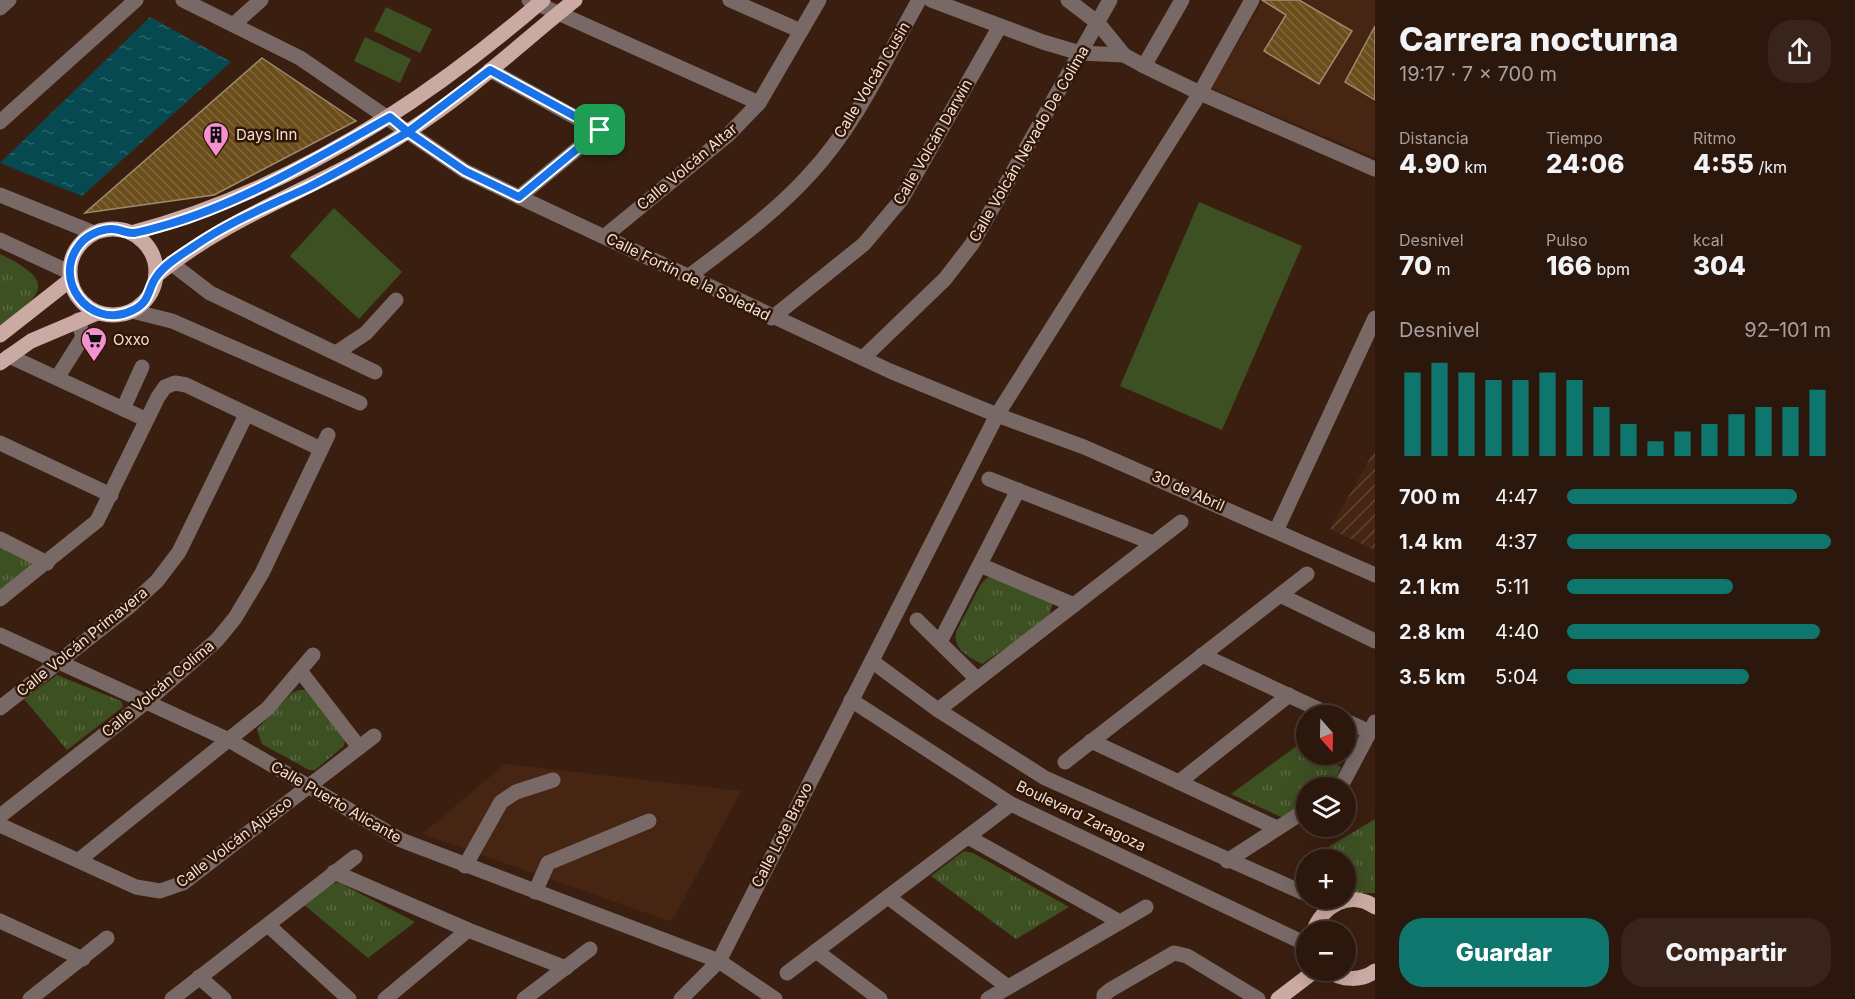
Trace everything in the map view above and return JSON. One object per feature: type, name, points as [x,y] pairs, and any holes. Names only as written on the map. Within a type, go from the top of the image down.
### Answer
[{"type":"main road","points":[[156,276],[171,263],[220,231],[333,175],[408,132],[490,70],[575,0]]},
{"type":"main road","points":[[131,234],[172,223],[267,183],[390,117],[438,83],[536,1]]},
{"type":"main road","points":[[113,229],[131,234],[150,251],[156,276],[152,290],[144,302],[132,311],[115,315],[97,313],[84,305],[75,294],[69,276],[72,256],[81,243],[94,233],[113,229]]},
{"type":"main road","points":[[0,335],[69,276]]},
{"type":"main road","points":[[5,360],[31,341],[97,313]]},
{"type":"main road","points":[[1356,901],[1375,907]]},
{"type":"main road","points":[[1359,978],[1375,971]]},
{"type":"main road","points":[[1359,978],[1375,981]]},
{"type":"main road","points":[[1278,999],[1302,981]]},
{"type":"street","points":[[0,8],[9,0]]},
{"type":"street","points":[[0,122],[136,0]]},
{"type":"street","name":"Calle Fortín de la Soledad","points":[[183,0],[300,58],[390,117],[465,171],[605,236],[772,318],[997,415]]},
{"type":"street","points":[[234,24],[261,0]]},
{"type":"street","points":[[730,0],[801,31]]},
{"type":"street","name":"Calle Volcán Altar","points":[[605,236],[728,135],[759,103],[819,0]]},
{"type":"street","name":"Calle Volcán Cusin","points":[[688,277],[768,215],[811,174],[849,122],[919,0]]},
{"type":"street","points":[[931,0],[1080,53],[1124,55]]},
{"type":"street","points":[[1068,0],[1098,23],[1124,55],[1200,93],[1375,169]]},
{"type":"street","name":"Calle Volcán Nevado De Colima","points":[[862,358],[945,279],[972,244],[1110,0]]},
{"type":"street","points":[[1144,66],[1182,0]]},
{"type":"street","name":"Calle Lote Bravo","points":[[681,999],[719,961],[997,415],[1200,93],[1252,0]]},
{"type":"street","points":[[536,1],[759,103]]},
{"type":"street","name":"Calle Volcán Darwin","points":[[772,318],[864,244],[901,200],[1000,26]]},
{"type":"street","points":[[490,70],[600,130]]},
{"type":"street","points":[[519,197],[616,117]]},
{"type":"street","points":[[0,195],[94,233]]},
{"type":"street","points":[[0,240],[69,276]]},
{"type":"street","points":[[171,263],[210,293],[375,372]]},
{"type":"street","points":[[336,353],[366,333],[396,300]]},
{"type":"street","points":[[132,311],[172,321],[360,403]]},
{"type":"street","points":[[1276,531],[1375,318]]},
{"type":"street","points":[[57,378],[83,337],[78,320]]},
{"type":"street","points":[[5,360],[57,378],[145,419]]},
{"type":"street","points":[[123,409],[142,367]]},
{"type":"street","points":[[0,599],[89,530],[97,521],[145,419],[165,387],[176,383],[186,386],[246,415]]},
{"type":"street","name":"Calle Volcán Colima","points":[[0,816],[197,660],[235,618],[262,573],[324,442],[246,415]]},
{"type":"street","name":"Calle Volcán Primavera","points":[[0,708],[131,606],[157,581],[179,552],[246,415]]},
{"type":"street","name":"30 de Abril","points":[[997,415],[1084,447],[1375,575]]},
{"type":"street","points":[[0,443],[111,495]]},
{"type":"street","points":[[989,479],[1153,543]]},
{"type":"street","points":[[940,642],[1018,490]]},
{"type":"street","points":[[938,710],[1181,522]]},
{"type":"street","points":[[0,539],[47,563]]},
{"type":"street","points":[[980,565],[1074,605]]},
{"type":"street","points":[[1065,762],[1307,574]]},
{"type":"street","points":[[1280,595],[1375,642]]},
{"type":"street","points":[[917,620],[977,679]]},
{"type":"street","name":"Calle Puerto Alicante","points":[[0,636],[227,740],[400,840],[719,961],[775,999]]},
{"type":"street","points":[[79,860],[268,708],[301,672],[313,655]]},
{"type":"street","points":[[1202,655],[1310,705]]},
{"type":"street","name":"Boulevard Zaragoza","points":[[873,662],[938,710],[1045,778],[1296,890]]},
{"type":"street","points":[[301,672],[359,747]]},
{"type":"street","points":[[1179,782],[1289,695]]},
{"type":"street","name":"Boulevard Zaragoza","points":[[851,700],[1011,804],[1296,939]]},
{"type":"street","points":[[1346,777],[1373,727],[1356,723]]},
{"type":"street","name":"Calle Volcán Ajusco","points":[[0,825],[146,890],[172,889],[183,883],[374,736]]},
{"type":"street","points":[[1091,741],[1277,828]]},
{"type":"street","points":[[465,866],[501,802],[516,792],[553,780]]},
{"type":"street","points":[[787,974],[1011,804]]},
{"type":"street","points":[[1227,861],[1296,816]]},
{"type":"street","points":[[535,892],[548,863],[650,821]]},
{"type":"street","points":[[968,837],[1120,922]]},
{"type":"street","points":[[172,999],[355,857]]},
{"type":"street","points":[[334,872],[468,930],[566,968]]},
{"type":"street","points":[[888,897],[1008,987]]},
{"type":"street","points":[[988,999],[1146,907]]},
{"type":"street","points":[[0,921],[83,959]]},
{"type":"street","points":[[268,926],[349,999]]},
{"type":"street","points":[[385,999],[468,930]]},
{"type":"street","points":[[30,999],[107,938]]},
{"type":"street","points":[[524,999],[590,949]]},
{"type":"street","points":[[816,951],[880,999]]},
{"type":"street","points":[[1104,999],[1104,995],[1110,990],[1174,952],[1187,956],[1258,999]]},
{"type":"street","points":[[199,977],[224,999]]},
{"type":"shaded area","points":[[1263,0],[1375,0],[1375,158],[1211,88]]},
{"type":"shaded area","points":[[1375,450],[1375,550],[1330,529]]},
{"type":"shaded area","points":[[505,764],[741,791],[676,914],[669,921],[422,834]]},
{"type":"green space","points":[[386,7],[432,29],[420,53],[374,31]]},
{"type":"green space","points":[[365,37],[411,59],[400,83],[354,61]]},
{"type":"green space","points":[[1199,202],[1302,246],[1222,430],[1120,386]]},
{"type":"green space","points":[[334,208],[402,272],[359,319],[290,256]]},
{"type":"green space","points":[[0,254],[31,273],[37,281],[38,289],[26,306],[0,328]]},
{"type":"green space","points":[[0,545],[33,563],[0,591]]},
{"type":"green space","points":[[988,577],[1045,597],[1052,604],[1049,618],[982,664],[959,648],[956,632],[981,584]]},
{"type":"green space","points":[[57,675],[121,701],[123,707],[67,750],[24,699]]},
{"type":"green space","points":[[307,690],[345,739],[344,746],[315,770],[309,770],[262,744],[257,729],[292,693]]},
{"type":"green space","points":[[1296,746],[1296,765],[1337,765],[1341,767],[1336,777],[1296,777],[1296,808],[1281,817],[1231,794]]},
{"type":"green space","points":[[1375,819],[1375,893],[1356,893],[1356,849],[1325,849],[1345,837],[1356,837],[1356,830]]},
{"type":"green space","points":[[964,851],[973,853],[1069,907],[1016,939],[931,876]]},
{"type":"green space","points":[[334,883],[340,883],[415,922],[368,958],[303,904]]},
{"type":"water","points":[[150,17],[231,62],[82,196],[0,163]]},
{"type":"building","points":[[1262,0],[1299,0],[1352,31],[1319,84],[1264,51],[1286,15]]},
{"type":"building","points":[[1375,26],[1375,100],[1345,82]]},
{"type":"building","name":"Days Inn","points":[[262,58],[356,121],[214,195],[85,213]]},
{"type":"place","name":"Days Inn","points":[[216,158]]},
{"type":"place","name":"Oxxo","points":[[94,363]]},
{"type":"route","points":[[600,130],[490,70],[408,132],[390,117],[326,153],[214,207],[172,223],[131,234],[113,229],[94,233],[81,243],[72,256],[70,280],[75,294],[84,305],[97,313],[115,315],[132,311],[144,302],[152,290],[156,276],[196,245],[333,175],[408,132],[465,171],[519,197],[600,130]]}]
